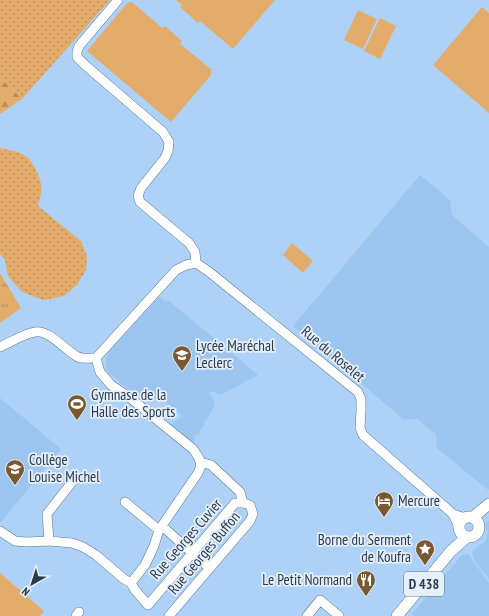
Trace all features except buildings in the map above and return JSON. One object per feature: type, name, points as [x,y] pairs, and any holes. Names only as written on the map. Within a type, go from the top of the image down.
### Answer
[{"type":"main road","points":[[467,526],[489,504]]},
{"type":"main road","points":[[467,526],[489,509]]},
{"type":"main road","name":"D 438","points":[[397,616],[451,551],[460,545],[467,526]]},
{"type":"street","points":[[0,347],[26,335],[40,332],[48,335],[79,358],[96,358],[176,270],[186,265],[196,263],[195,252],[190,243],[140,202],[138,196],[141,188],[165,158],[168,151],[169,142],[163,132],[77,57],[79,46],[118,0]]},
{"type":"street","name":"Rue du Roselet","points":[[196,263],[358,392],[361,399],[360,428],[363,435],[467,526]]},
{"type":"street","points":[[0,531],[15,540],[26,542],[49,541],[72,543],[96,555],[124,579],[131,583],[145,565],[154,546],[160,528],[198,473],[201,466],[199,458],[192,449],[129,397],[110,385],[100,372],[96,358]]},
{"type":"street","points":[[200,462],[211,465],[240,492],[247,504]]},
{"type":"street","points":[[49,541],[47,514],[76,477]]},
{"type":"street","points":[[125,502],[192,553],[209,568]]},
{"type":"street","name":"Rue Georges Cuvier","points":[[131,583],[135,590],[148,604],[235,503],[247,504]]},
{"type":"street","name":"Rue Georges Buffon","points":[[169,616],[250,520],[253,514],[247,504]]},
{"type":"street","points":[[306,616],[320,600],[339,616]]},
{"type":"shaded area","points":[[420,175],[450,200],[452,215],[489,247],[488,490],[437,448],[436,434],[417,419],[403,419],[293,326]]},
{"type":"shaded area","name":"Lycée Maréchal Leclerc","points":[[159,297],[166,302],[168,300],[258,375],[221,395],[211,391],[209,394],[215,403],[214,407],[198,435],[194,435],[195,442],[193,443],[171,425],[182,416],[175,408],[154,398],[137,396],[107,370],[106,358],[109,351]]},
{"type":"shaded area","name":"Collège Louise Michel","points":[[0,398],[61,449],[0,523]]},
{"type":"shaded area","points":[[489,520],[489,579],[475,562],[472,552],[484,543],[487,538],[488,533],[484,526]]},
{"type":"shaded area","points":[[468,554],[489,583],[489,616],[414,616],[412,614],[461,556]]},
{"type":"green space","points":[[0,0],[110,0],[22,99],[0,78]]},
{"type":"green space","points":[[176,0],[275,0],[233,49],[200,21],[198,23],[180,7],[182,5]]},
{"type":"green space","points":[[132,2],[162,28],[165,26],[182,41],[180,44],[211,69],[211,75],[171,122],[87,51],[127,3]]},
{"type":"green space","points":[[482,7],[489,13],[489,113],[433,65]]},
{"type":"green space","points":[[358,10],[377,19],[363,49],[344,40]]},
{"type":"green space","points":[[380,18],[396,26],[380,59],[364,51]]},
{"type":"green space","points":[[0,78],[22,99],[0,114]]},
{"type":"green space","points":[[0,148],[24,155],[32,162],[41,184],[41,195],[38,206],[81,241],[87,256],[86,270],[77,285],[64,296],[44,300],[32,296],[21,291],[8,276],[5,260],[0,254]]},
{"type":"green space","points":[[292,243],[313,261],[303,273],[283,255]]},
{"type":"green space","points":[[0,273],[21,308],[0,323]]},
{"type":"green space","points":[[0,573],[44,611],[40,616],[0,616]]},
{"type":"place","name":"Lycée Maréchal Leclerc","points":[[182,372]]},
{"type":"place","name":"Gymnase de la Halle des Sports","points":[[77,421]]},
{"type":"place","name":"Collège Louise Michel","points":[[15,486]]},
{"type":"place","name":"Mercure","points":[[384,518]]},
{"type":"place","name":"Borne du Serment de Koufra","points":[[425,566]]},
{"type":"place","name":"Le Petit Normand","points":[[366,597]]}]
